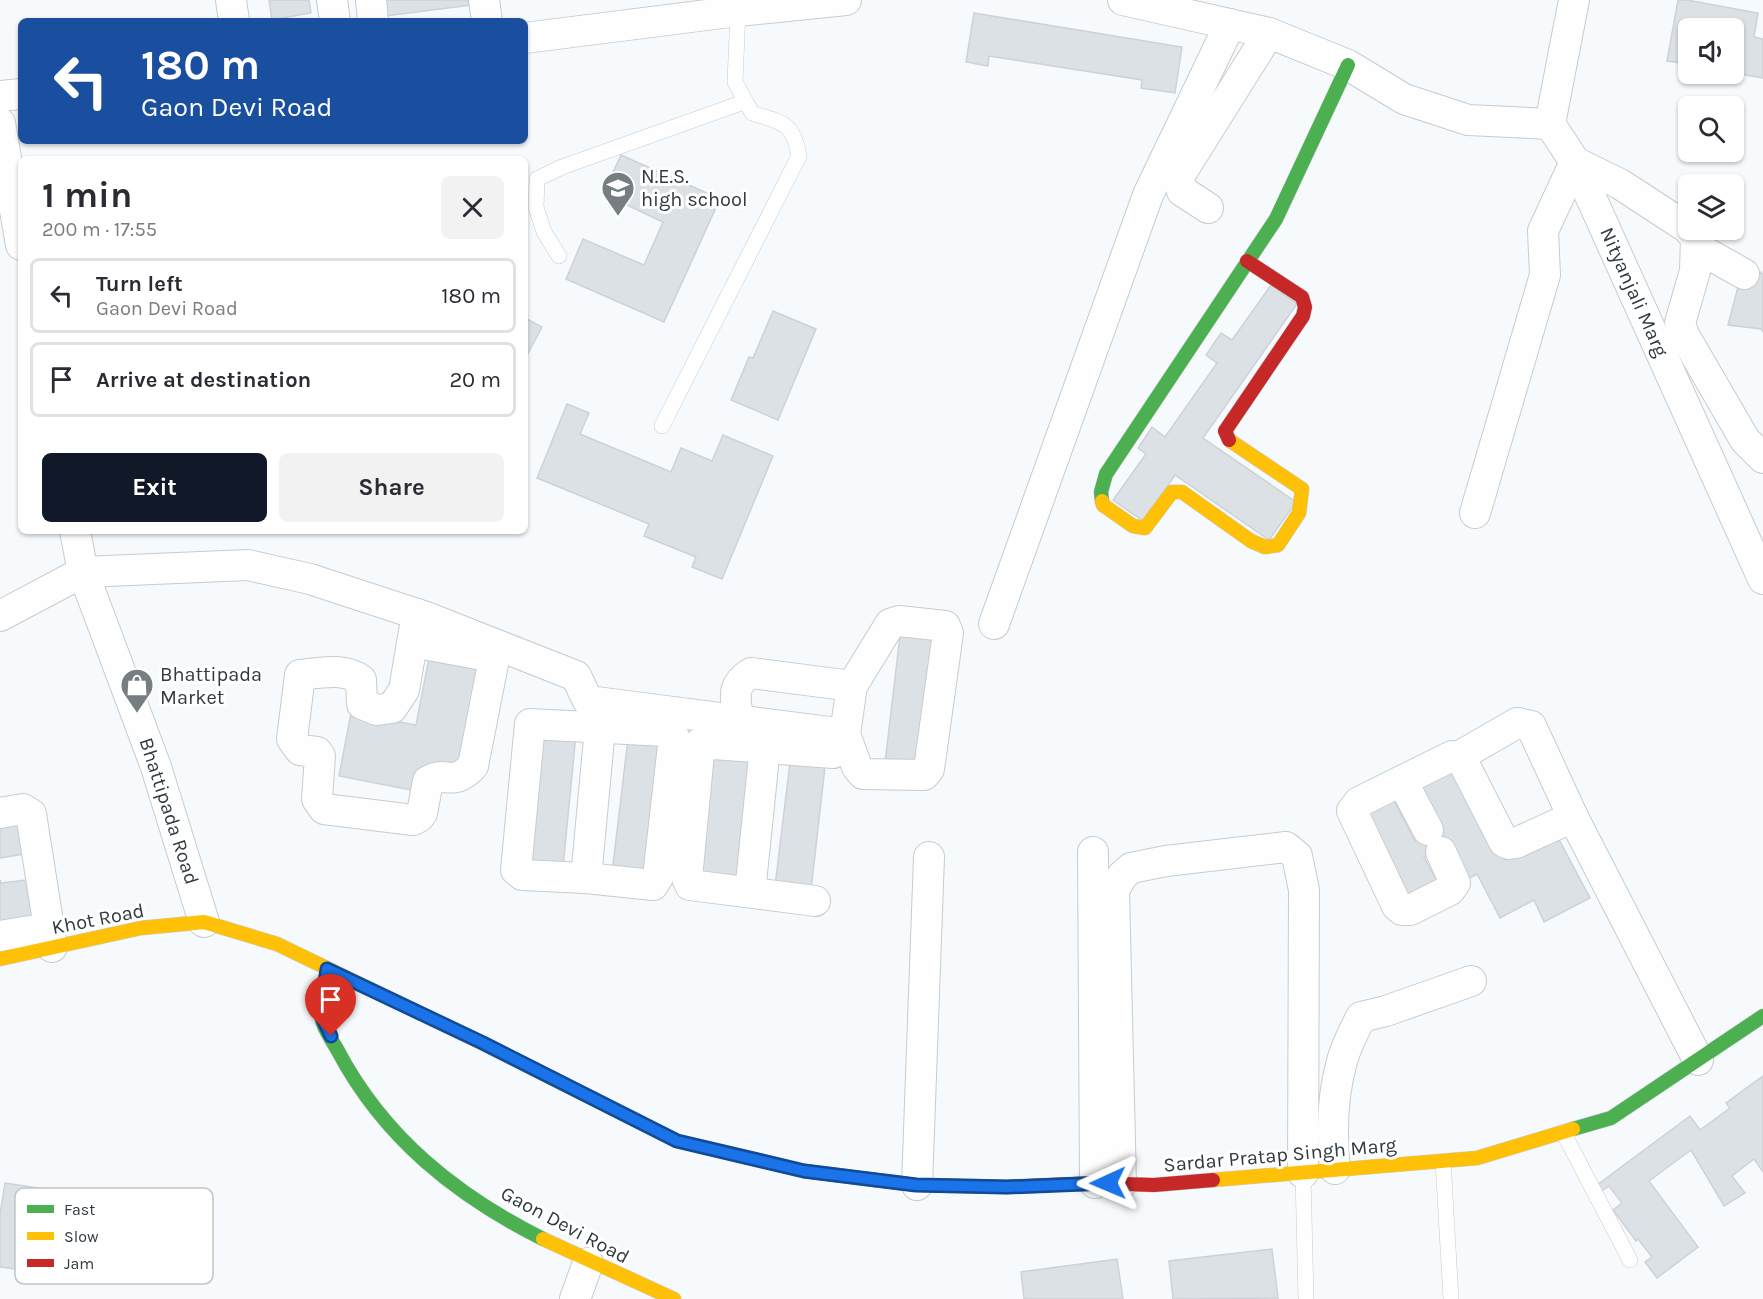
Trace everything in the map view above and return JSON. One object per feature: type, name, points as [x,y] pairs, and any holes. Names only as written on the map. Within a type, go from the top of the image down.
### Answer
[{"type":"main road","points":[[1247,261],[1302,297],[1305,307],[1303,316],[1225,431],[1230,442],[1302,489],[1303,502],[1300,513],[1278,545],[1265,547],[1251,541],[1182,492],[1172,492],[1145,528],[1133,526],[1103,505],[1101,492],[1106,474],[1247,261],[1276,219],[1348,65]]},
{"type":"main road","name":"Khot Road","points":[[0,959],[51,938],[204,922]]},
{"type":"main road","name":"Sardar Pratap Singh Marg","points":[[204,922],[277,944],[483,1043],[677,1141],[804,1171],[916,1185],[1007,1187],[1108,1183],[1154,1185],[1477,1158],[1611,1118],[1763,1016]]},
{"type":"main road","name":"Gaon Devi Road","points":[[327,969],[321,1015],[352,1078],[380,1117],[423,1162],[507,1221],[588,1263],[674,1299]]},
{"type":"street","points":[[231,0],[234,18]]},
{"type":"street","points":[[332,0],[335,18]]},
{"type":"street","points":[[371,0],[373,18]]},
{"type":"street","points":[[484,0],[487,18]]},
{"type":"street","points":[[528,38],[846,0]]},
{"type":"street","points":[[1123,0],[1176,6],[1230,24],[1269,33],[1348,65],[1404,99],[1468,120],[1550,124],[1574,0]]},
{"type":"street","points":[[994,624],[1148,195],[1230,24]]},
{"type":"street","points":[[1208,208],[1182,191],[1178,178],[1269,33]]},
{"type":"street","points":[[0,96],[18,94]]},
{"type":"street","points":[[0,123],[18,228]]},
{"type":"street","name":"Nityanjali Marg","points":[[1550,124],[1575,162],[1763,579]]},
{"type":"street","points":[[1475,513],[1545,274],[1543,231],[1575,162],[1620,184],[1678,225]]},
{"type":"street","points":[[1692,240],[1695,272],[1680,323],[1684,335],[1745,440],[1763,458]]},
{"type":"street","points":[[1699,240],[1744,274]]},
{"type":"street","name":"Bhattipada Road","points":[[76,534],[83,572],[156,767],[204,922]]},
{"type":"street","points":[[0,616],[83,572],[248,565],[310,579],[415,628],[488,656],[494,660],[473,766],[465,774],[453,779],[435,777],[428,781],[422,813],[413,820],[324,809],[317,799],[320,756],[317,752],[300,750],[292,739],[300,675],[334,672],[356,676],[361,680],[362,704],[377,710],[392,708],[404,690],[415,628]]},
{"type":"street","points":[[815,901],[690,885],[687,878],[700,743],[766,735],[839,743],[863,774],[924,775],[929,769],[947,644],[948,633],[945,626],[899,621],[890,624],[852,686],[839,743]]},
{"type":"street","points":[[415,628],[576,676],[600,728],[586,878]]},
{"type":"street","points":[[738,720],[735,692],[740,680],[751,673],[852,686]]},
{"type":"street","points":[[588,701],[738,720],[766,735]]},
{"type":"street","points":[[1402,781],[1455,883],[1450,891],[1410,910],[1402,910],[1397,906],[1352,812],[1359,802],[1452,756],[1458,757],[1518,723],[1531,726],[1574,817],[1698,1060]]},
{"type":"street","points":[[530,724],[600,728],[666,731],[674,737],[658,877],[653,885],[586,878],[522,875],[516,870],[530,724]]},
{"type":"street","points":[[750,892],[766,735]]},
{"type":"street","points":[[1458,757],[1504,842],[1516,843],[1574,817]]},
{"type":"street","points":[[0,813],[23,809],[31,814],[51,938],[0,936]]},
{"type":"street","points":[[1108,1183],[1114,890],[1122,876],[1131,868],[1166,861],[1286,848],[1297,856],[1304,890],[1303,1173]]},
{"type":"street","points":[[1093,852],[1108,1183]]},
{"type":"street","points":[[916,1185],[929,856]]},
{"type":"street","points":[[1344,1169],[1332,1139],[1333,1102],[1342,1059],[1361,1017],[1386,1011],[1471,981]]},
{"type":"street","points":[[1344,1169],[1354,1100]]},
{"type":"street","points":[[575,1299],[588,1263]]},
{"type":"lane","points":[[662,426],[799,156],[796,138],[786,125],[752,113],[735,82],[738,11]]},
{"type":"lane","points":[[559,256],[544,232],[536,207],[537,179],[562,167],[744,102]]},
{"type":"lane","points":[[1563,1132],[1630,1260]]},
{"type":"lane","points":[[1443,1161],[1451,1299]]},
{"type":"lane","points":[[1303,1173],[1306,1299]]},
{"type":"building","points":[[269,0],[309,0],[311,13],[272,18]]},
{"type":"building","points":[[375,0],[470,0],[471,5],[378,17]]},
{"type":"building","points":[[1678,0],[1758,13],[1754,37],[1763,39],[1763,78],[1744,75],[1744,18],[1678,18],[1678,62],[1667,61]]},
{"type":"building","points":[[974,13],[1182,47],[1175,93],[1141,88],[1142,80],[989,56],[988,66],[966,62]]},
{"type":"building","points":[[621,155],[720,199],[664,322],[566,279],[583,239],[644,265],[663,222],[603,194]]},
{"type":"building","points":[[1761,272],[1763,275],[1763,332],[1761,329],[1728,325],[1739,283]]},
{"type":"building","points":[[1271,285],[1297,304],[1203,438],[1296,502],[1269,540],[1175,475],[1143,521],[1113,500],[1146,454],[1138,448],[1152,427],[1165,437],[1217,363],[1206,355],[1221,333],[1232,340]]},
{"type":"building","points":[[773,311],[816,329],[778,420],[731,400],[749,357],[753,358]]},
{"type":"building","points":[[528,320],[542,327],[528,353]]},
{"type":"building","points":[[567,404],[589,413],[580,434],[671,472],[681,448],[712,461],[723,435],[773,456],[722,579],[692,567],[696,557],[644,536],[649,524],[537,478]]},
{"type":"building","points":[[901,627],[939,631],[923,767],[885,763]]},
{"type":"building","points":[[430,653],[478,662],[458,769],[427,764],[422,792],[339,776],[351,713],[416,725]]},
{"type":"building","points":[[540,731],[576,734],[563,867],[527,863]]},
{"type":"building","points":[[628,739],[664,743],[649,877],[612,873]]},
{"type":"building","points":[[714,746],[751,750],[738,884],[701,881]]},
{"type":"building","points":[[791,754],[826,758],[811,890],[775,886]]},
{"type":"building","points":[[1454,761],[1505,860],[1556,834],[1590,898],[1544,922],[1534,900],[1500,918],[1477,874],[1468,879],[1451,843],[1424,857],[1440,887],[1405,905],[1356,811],[1390,793],[1415,841],[1441,827],[1417,780]]},
{"type":"building","points":[[26,817],[24,854],[0,858],[0,821]]},
{"type":"building","points":[[0,880],[1,883],[26,880],[33,923],[0,928]]},
{"type":"building","points":[[1763,1076],[1763,1172],[1754,1159],[1732,1176],[1745,1193],[1724,1206],[1691,1150],[1649,1181],[1698,1247],[1657,1278],[1645,1262],[1652,1257],[1638,1239],[1636,1241],[1613,1210],[1622,1203],[1609,1186],[1597,1194],[1593,1188],[1690,1116],[1700,1130],[1730,1108],[1726,1103]]},
{"type":"building","points":[[5,1183],[38,1188],[15,1188],[15,1269],[0,1267],[0,1214]]},
{"type":"building","points":[[1272,1249],[1278,1298],[1173,1299],[1169,1261]]},
{"type":"building","points":[[1117,1259],[1123,1299],[1024,1299],[1021,1272]]},
{"type":"traffic: fast","points":[[1102,501],[1101,492],[1106,474],[1276,219],[1348,65]]},
{"type":"traffic: fast","points":[[327,969],[321,1003],[323,1024],[356,1082],[377,1111],[400,1137],[452,1184],[481,1204],[543,1239]]},
{"type":"traffic: fast","points":[[1573,1129],[1611,1118],[1763,1016]]},
{"type":"traffic: fast","points":[[486,1045],[677,1141],[804,1171],[875,1180]]},
{"type":"traffic: slow","points":[[1102,501],[1103,505],[1133,526],[1145,528],[1172,492],[1182,492],[1251,541],[1265,547],[1278,545],[1299,513],[1302,489],[1229,440]]},
{"type":"traffic: slow","points":[[0,959],[141,928],[204,922],[277,944],[486,1045]]},
{"type":"traffic: slow","points":[[1213,1180],[1477,1158],[1573,1129]]},
{"type":"traffic: slow","points":[[543,1239],[674,1299]]},
{"type":"traffic: jam","points":[[1229,440],[1225,431],[1303,316],[1305,307],[1302,297],[1247,261]]},
{"type":"traffic: jam","points":[[875,1180],[917,1185],[1007,1187],[1095,1183],[1154,1185],[1213,1180]]},
{"type":"place","name":"N.E.S. high school","points":[[618,217]]},
{"type":"place","name":"Bhattipada Market","points":[[137,714]]},
{"type":"route","points":[[331,1036],[321,1015],[327,969],[483,1043],[677,1141],[804,1171],[916,1185],[1007,1187],[1108,1183]]}]
